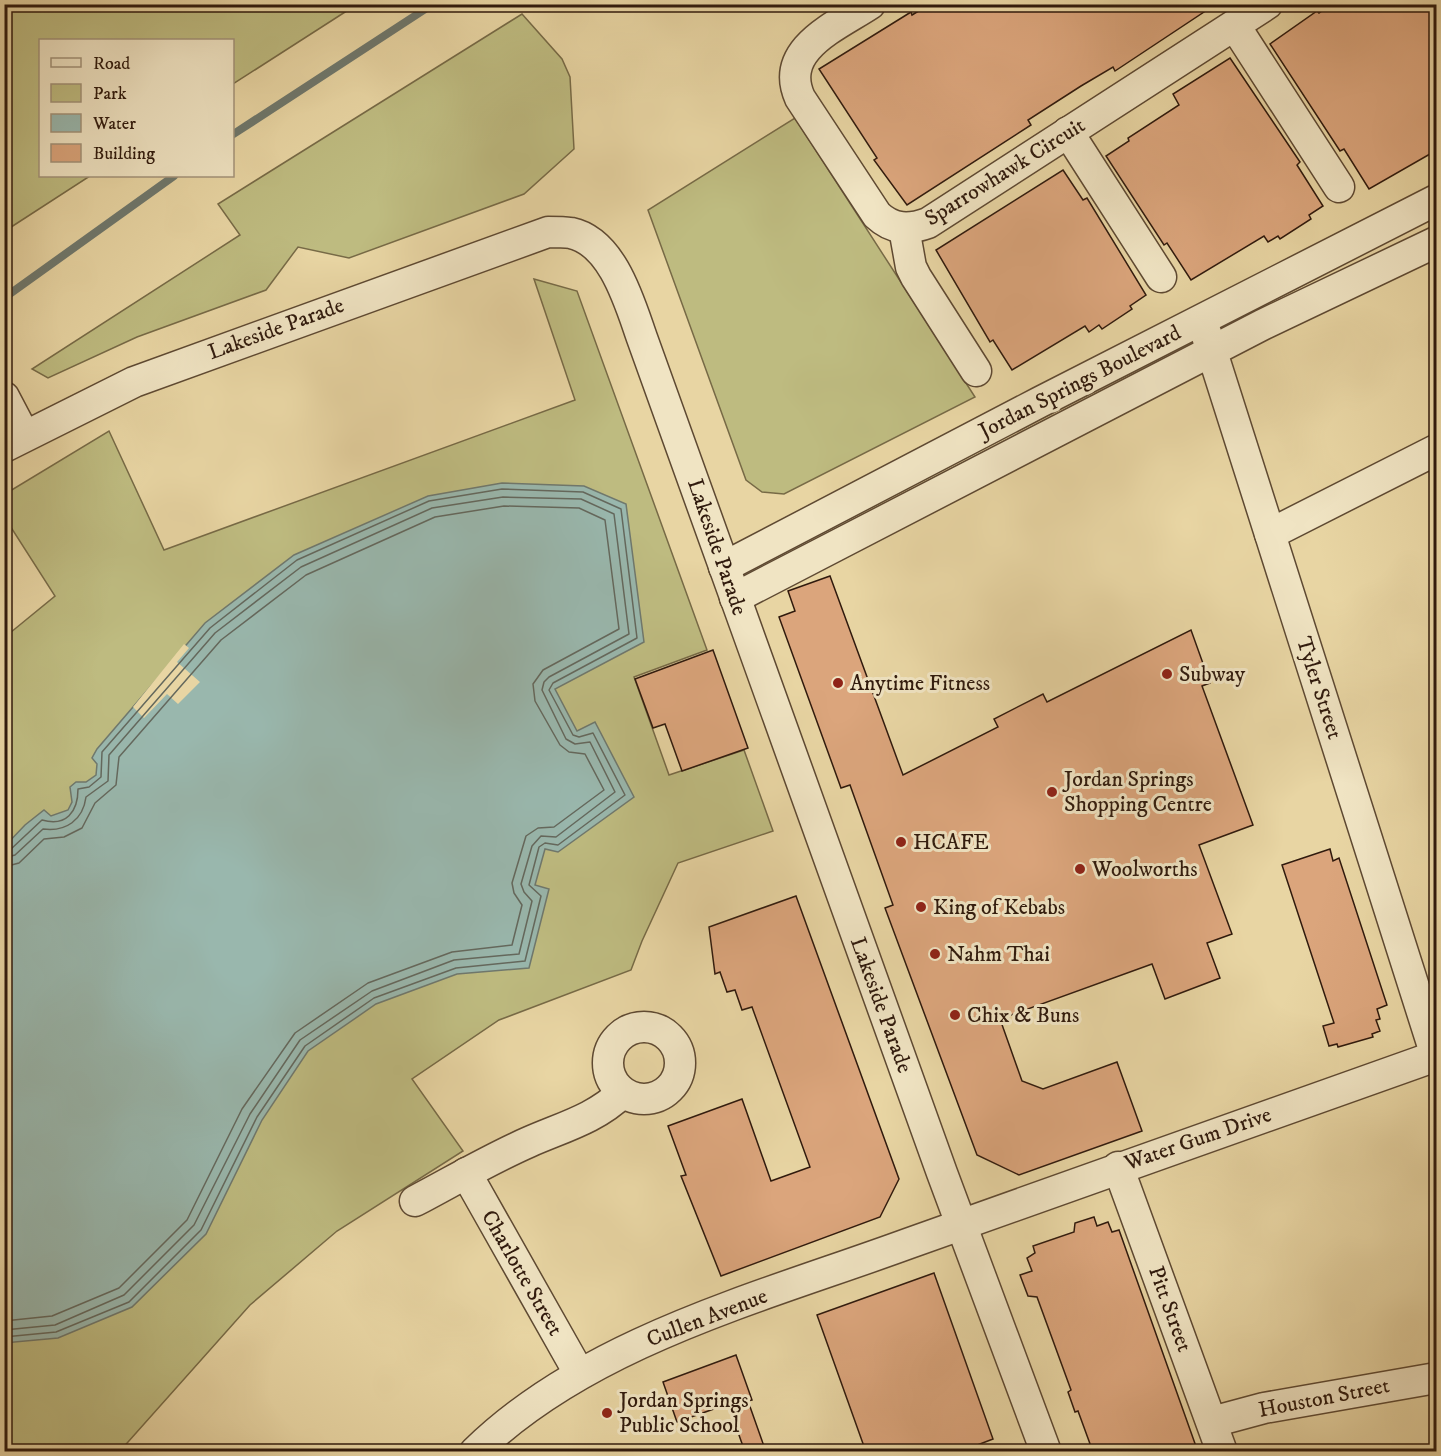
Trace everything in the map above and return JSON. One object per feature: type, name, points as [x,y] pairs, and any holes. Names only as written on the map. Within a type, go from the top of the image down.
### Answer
[{"type":"street","name":"Sparrowhawk Circuit","points":[[870,4],[808,45],[796,64],[794,81],[800,98],[873,211],[888,224],[904,228],[928,223],[1268,4]]},
{"type":"street","points":[[1235,26],[1340,187]]},
{"type":"street","points":[[1068,132],[1161,277]]},
{"type":"street","name":"Jordan Springs Boulevard","points":[[724,567],[1437,200]]},
{"type":"street","points":[[904,228],[916,277],[976,371]]},
{"type":"street","name":"Lakeside Parade","points":[[14,441],[134,382],[521,240],[548,232],[573,234],[592,244],[609,260],[623,286],[961,1224],[1046,1452]]},
{"type":"street","name":"Jordan Springs Boulevard","points":[[735,598],[1212,351],[1437,242]]},
{"type":"street","name":"Tyler Street","points":[[1202,320],[1437,1056]]},
{"type":"street","points":[[4,397],[14,441]]},
{"type":"street","points":[[1270,534],[1437,450]]},
{"type":"street","name":"Water Gum Drive","points":[[961,1224],[1437,1056]]},
{"type":"street","points":[[415,1201],[529,1142],[586,1120],[609,1105],[622,1093]]},
{"type":"street","name":"Pitt Street","points":[[1118,1167],[1222,1452]]},
{"type":"street","name":"Charlotte Street","points":[[466,1173],[579,1373]]},
{"type":"street","name":"Cullen Avenue","points":[[475,1452],[531,1404],[579,1373],[674,1329],[961,1224]]},
{"type":"street","name":"Houston Street","points":[[1212,1422],[1264,1408],[1437,1378]]},
{"type":"green space","points":[[5,4],[356,4],[234,83],[234,39],[39,39],[39,177],[88,177],[5,231]]},
{"type":"green space","points":[[522,14],[562,59],[570,77],[574,149],[524,194],[349,258],[298,247],[266,290],[137,337],[48,378],[32,369],[240,235],[218,204]]},
{"type":"green space","points":[[795,118],[975,397],[784,494],[762,492],[746,480],[648,210]]},
{"type":"green space","points":[[534,279],[577,291],[707,650],[634,677],[669,775],[744,750],[773,831],[678,863],[631,970],[499,1020],[412,1079],[463,1151],[337,1231],[250,1305],[120,1451],[5,1451],[5,637],[55,596],[5,518],[5,494],[109,431],[164,550],[575,400]]},
{"type":"water","points":[[502,483],[584,486],[626,504],[644,642],[555,689],[577,731],[595,722],[634,797],[558,852],[545,849],[535,885],[549,889],[529,968],[457,974],[376,1004],[308,1051],[262,1120],[206,1234],[132,1307],[58,1338],[4,1343],[4,847],[25,825],[44,810],[51,816],[68,810],[72,802],[70,787],[76,782],[86,782],[96,775],[97,764],[92,758],[97,749],[205,623],[294,555],[428,496]]},
{"type":"pier","points":[[184,644],[189,648],[177,662],[200,682],[178,704],[167,694],[144,718],[133,707]]},
{"type":"building","points":[[930,4],[1216,4],[1115,71],[1113,67],[1028,120],[1031,125],[907,205],[874,160],[877,158],[819,69],[911,12],[912,15]]},
{"type":"building","points":[[1332,4],[1437,4],[1437,150],[1369,189],[1344,149],[1340,151],[1270,44],[1317,11],[1319,13]]},
{"type":"building","points":[[1230,58],[1300,162],[1297,165],[1323,206],[1309,215],[1311,219],[1280,239],[1278,236],[1268,242],[1264,236],[1191,280],[1167,243],[1164,245],[1106,156],[1129,141],[1128,138],[1179,105],[1173,94]]},
{"type":"building","points":[[1063,170],[1083,200],[1087,198],[1146,295],[1130,306],[1132,309],[1102,329],[1099,325],[1089,332],[1085,326],[1012,370],[993,340],[990,342],[936,250]]},
{"type":"building","points":[[830,576],[903,775],[998,727],[994,719],[1043,694],[1047,702],[1191,630],[1210,683],[1202,686],[1253,825],[1199,845],[1232,934],[1207,943],[1220,978],[1165,999],[1152,964],[1000,1019],[1022,1081],[1043,1089],[1117,1062],[1142,1131],[1019,1175],[977,1155],[885,908],[893,905],[850,785],[841,788],[779,617],[795,611],[788,591]]},
{"type":"building","points":[[713,650],[748,748],[682,771],[665,724],[653,728],[635,679]]},
{"type":"building","points":[[1330,849],[1333,861],[1339,858],[1387,1005],[1377,1009],[1380,1019],[1376,1020],[1380,1031],[1372,1034],[1373,1037],[1338,1047],[1337,1044],[1329,1046],[1323,1026],[1334,1023],[1282,865]]},
{"type":"building","points":[[796,896],[899,1179],[880,1217],[721,1276],[681,1176],[686,1175],[668,1126],[742,1099],[771,1181],[810,1167],[752,1007],[742,1010],[735,990],[727,992],[720,972],[715,974],[709,927]]},
{"type":"building","points":[[1094,1217],[1097,1226],[1108,1222],[1112,1232],[1119,1230],[1198,1452],[1093,1452],[1078,1411],[1075,1412],[1068,1392],[1071,1390],[1037,1297],[1028,1296],[1020,1275],[1032,1271],[1027,1258],[1035,1253],[1033,1246],[1074,1232],[1075,1223]]},
{"type":"building","points":[[934,1273],[993,1439],[959,1452],[866,1452],[817,1315]]},
{"type":"building","points":[[736,1355],[752,1400],[748,1401],[766,1452],[745,1452],[728,1404],[677,1422],[663,1382]]},
{"type":"waterway","points":[[234,134],[433,4]]},
{"type":"waterway","points":[[4,298],[173,177]]},
{"type":"place","name":"Subway","points":[[1167,674]]},
{"type":"place","name":"Anytime Fitness","points":[[838,683]]},
{"type":"place","name":"Jordan Springs Shopping Centre","points":[[1052,792]]},
{"type":"place","name":"HCAFE","points":[[901,842]]},
{"type":"place","name":"Woolworths","points":[[1080,869]]},
{"type":"place","name":"King of Kebabs","points":[[921,907]]},
{"type":"place","name":"Nahm Thai","points":[[935,954]]},
{"type":"place","name":"Chix & Buns","points":[[955,1015]]},
{"type":"place","name":"Jordan Springs Public School","points":[[607,1413]]}]
